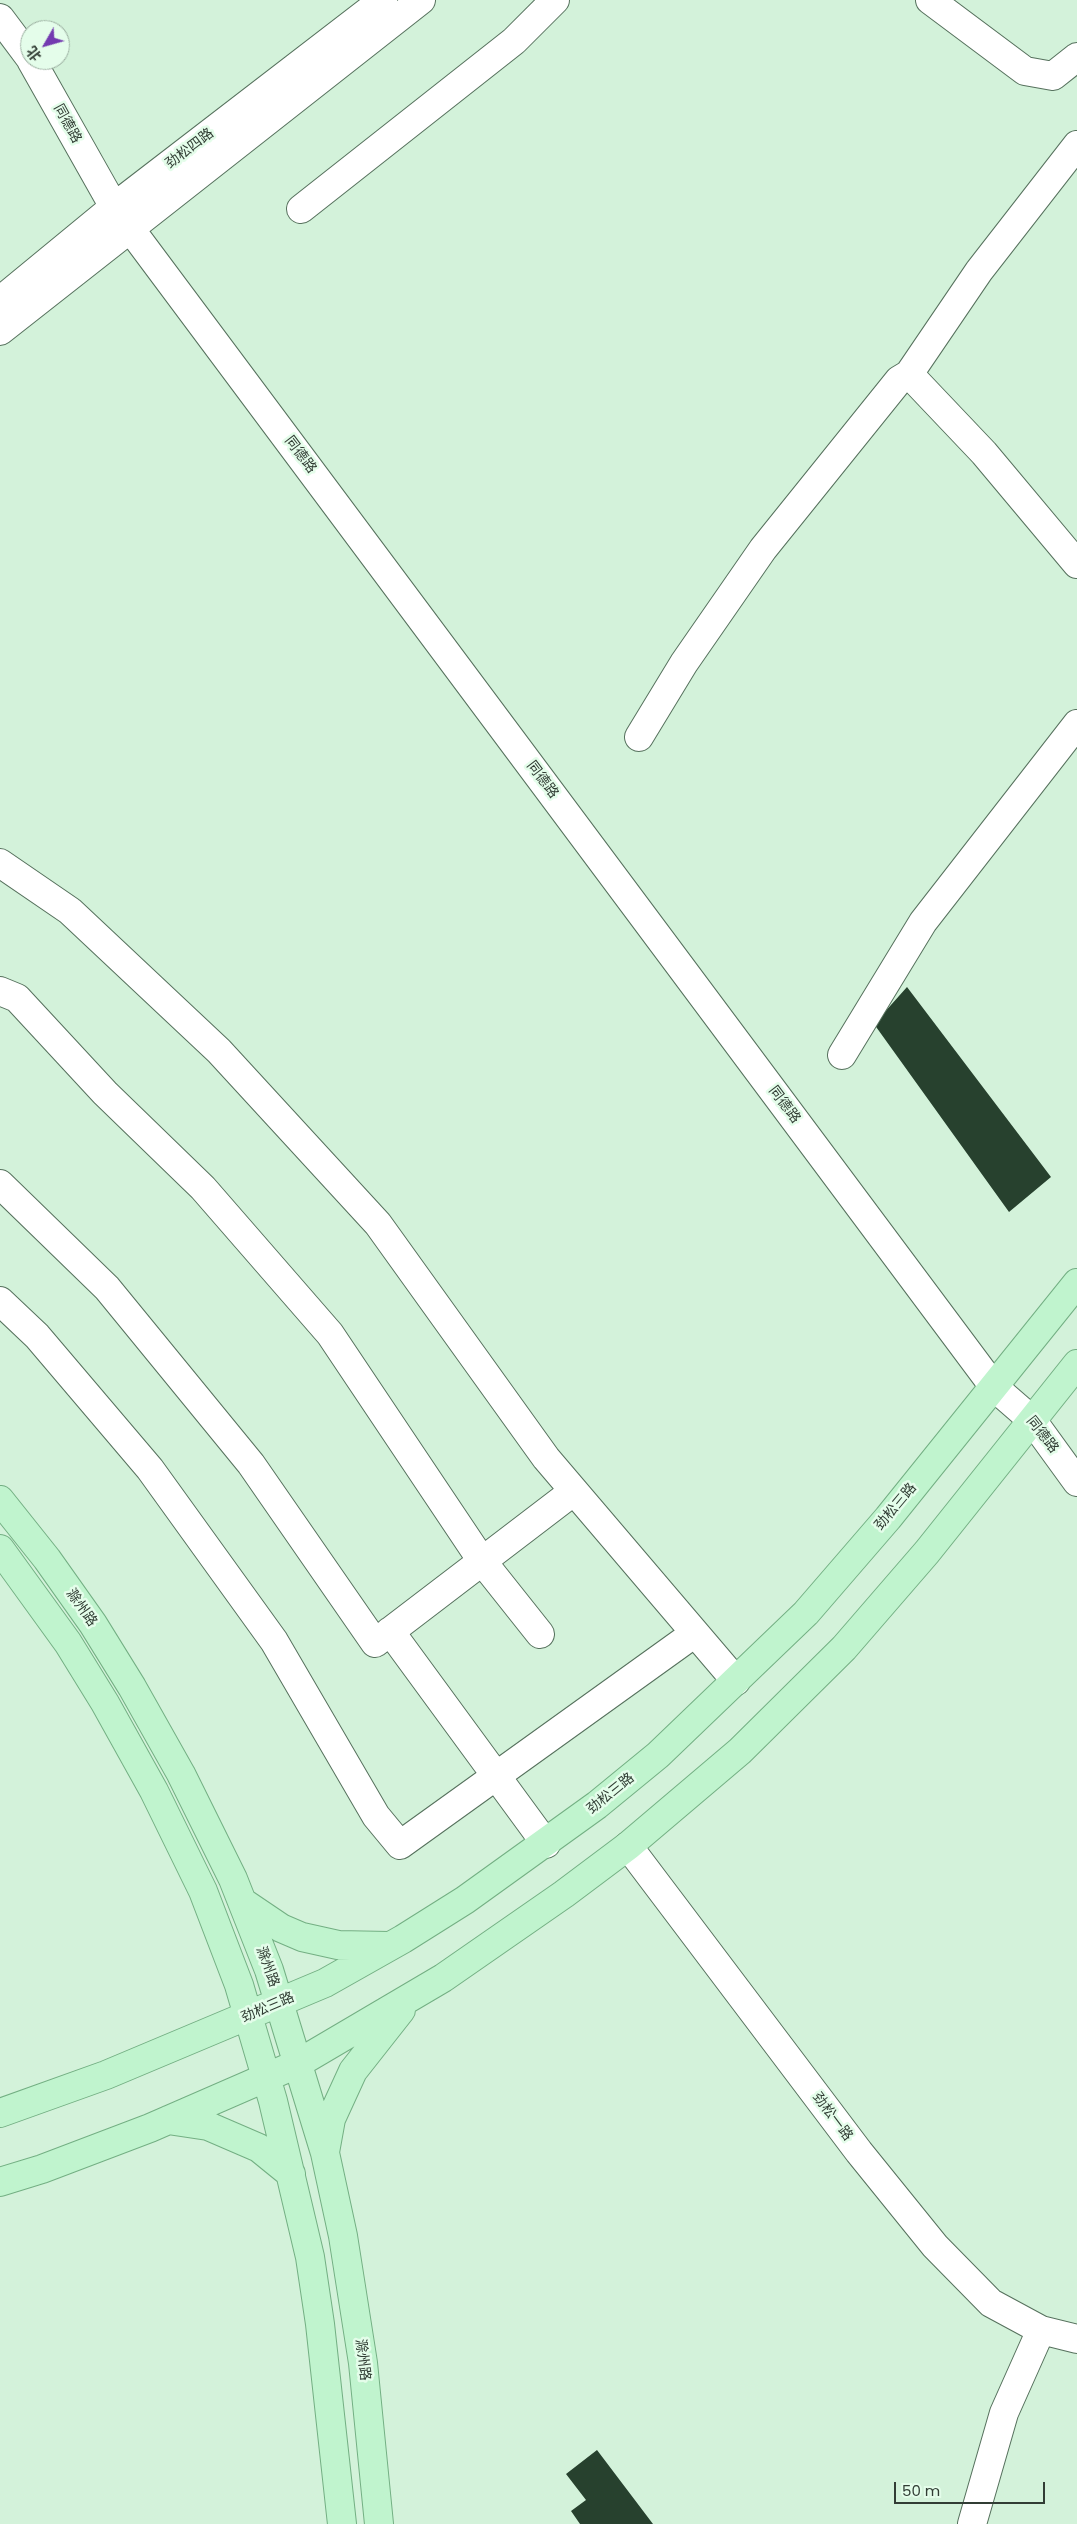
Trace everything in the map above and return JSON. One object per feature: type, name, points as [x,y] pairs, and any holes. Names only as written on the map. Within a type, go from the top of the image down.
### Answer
[{"type":"main road","name":"劲松三路","points":[[0,2113],[106,2075],[280,2004],[324,1983],[391,1946],[465,1900],[546,1844],[658,1755],[806,1613],[888,1518],[1077,1283]]},
{"type":"main road","points":[[0,2182],[42,2169],[168,2120],[297,2064],[443,1978],[556,1900],[628,1846],[740,1751],[844,1648],[927,1552],[1077,1364]]},
{"type":"main road","name":"滁州路","points":[[0,1500],[47,1559],[92,1624],[132,1687],[181,1774],[244,1903],[280,2004],[324,2154],[343,2236],[362,2353],[379,2524]]},
{"type":"main road","points":[[0,1549],[68,1644],[105,1703],[154,1791],[202,1891],[239,1985],[267,2077],[310,2257],[320,2324],[342,2524]]},
{"type":"main road","points":[[244,1903],[280,1928],[302,1938],[338,1945],[391,1946]]},
{"type":"main road","points":[[324,2154],[331,2119],[338,2100],[353,2071],[411,1997]]},
{"type":"main road","points":[[168,2120],[208,2126],[250,2144],[291,2174]]},
{"type":"street","name":"劲松四路","points":[[0,301],[114,207],[383,0]]},
{"type":"street","name":"劲松四路","points":[[0,331],[421,0]]},
{"type":"street","points":[[301,209],[514,41],[555,0]]},
{"type":"street","points":[[930,0],[1025,71],[1053,76],[1077,57]]},
{"type":"street","name":"同德路","points":[[0,18],[20,45]]},
{"type":"street","name":"同德路","points":[[36,70],[114,207],[994,1386],[1032,1420],[1077,1482]]},
{"type":"street","points":[[639,737],[684,663],[763,549],[899,380],[909,374],[979,271],[1077,145]]},
{"type":"street","points":[[909,374],[984,453],[1077,564]]},
{"type":"street","points":[[842,1055],[923,922],[1077,724]]},
{"type":"street","points":[[0,863],[70,910],[212,1044],[365,1210],[384,1232],[546,1458],[736,1681]]},
{"type":"street","points":[[0,990],[17,998],[105,1093],[203,1188],[330,1334],[482,1561],[540,1634]]},
{"type":"street","points":[[0,1184],[107,1288],[251,1464],[375,1643],[574,1492]]},
{"type":"street","points":[[0,1301],[37,1336],[150,1469],[274,1641],[376,1816],[400,1846],[695,1633]]},
{"type":"street","points":[[390,1631],[546,1844]]},
{"type":"street","name":"劲松一路","points":[[628,1846],[858,2152],[935,2246],[991,2304],[1041,2330],[1077,2340]]},
{"type":"street","points":[[972,2524],[1004,2413],[1041,2330]]},
{"type":"building","points":[[907,987],[1051,1177],[1009,1212],[874,1024]]},
{"type":"building","points":[[597,2450],[653,2524],[580,2524],[571,2511],[586,2500],[566,2474]]}]
